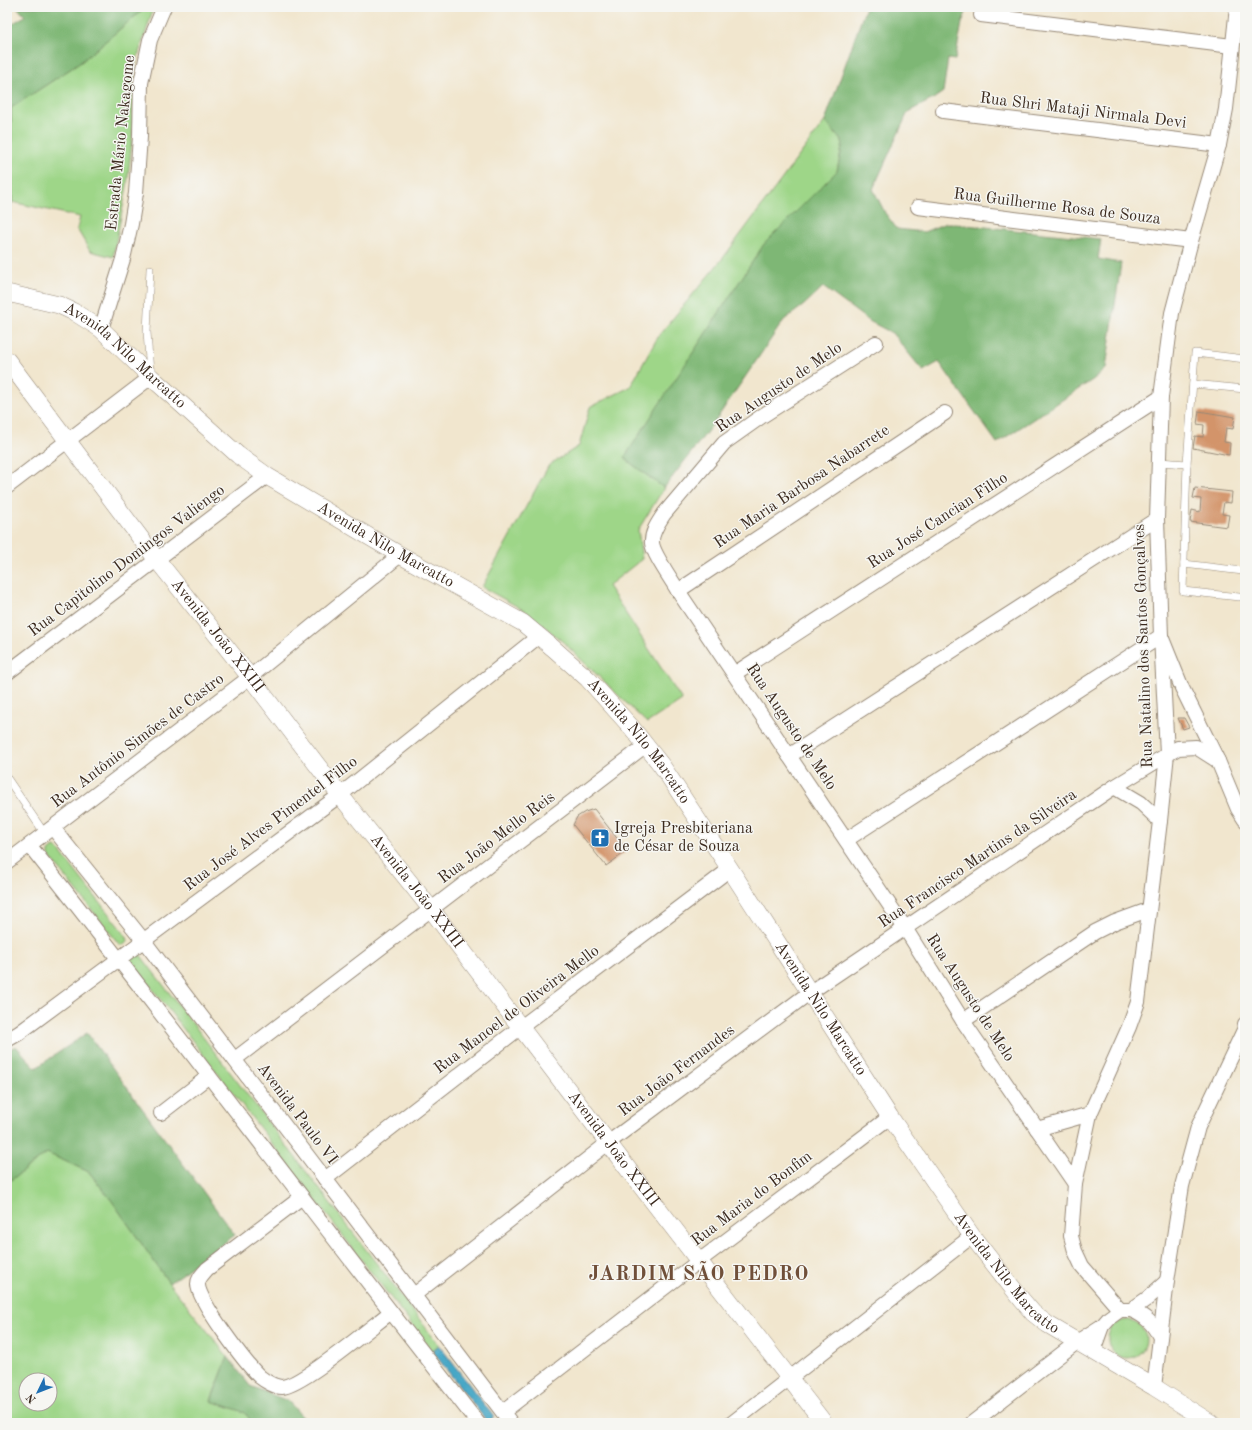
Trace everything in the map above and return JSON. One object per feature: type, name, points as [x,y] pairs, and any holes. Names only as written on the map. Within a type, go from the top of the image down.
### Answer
[{"type":"street","name":"Estrada Mário Nakagome","points":[[101,329],[123,259],[131,224],[136,193],[140,137],[141,83],[150,40],[164,7]]},
{"type":"street","name":"Rua Natalino dos Santos Gonçalves","points":[[1160,1338],[1154,1326],[1147,1319],[1140,1314],[1126,1310],[1082,1266],[1075,1251],[1071,1236],[1075,1184],[1090,1114],[1129,1027],[1138,1002],[1167,754],[1157,519],[1161,397],[1172,313],[1219,145],[1226,109],[1237,7]]},
{"type":"street","points":[[981,15],[1232,46]]},
{"type":"street","name":"Rua Shri Mataji Nirmala Devi","points":[[943,111],[1219,145]]},
{"type":"street","name":"Rua Guilherme Rosa de Souza","points":[[918,207],[1191,241]]},
{"type":"street","name":"Avenida Nilo Marcatto","points":[[7,293],[59,305],[74,312],[101,329],[151,377],[238,455],[267,476],[400,555],[523,623],[588,679],[620,714],[662,766],[730,868],[890,1117],[972,1236],[1033,1313],[1047,1324],[1154,1387],[1211,1423]]},
{"type":"street","name":"Rua Augusto de Melo","points":[[876,343],[762,416],[724,443],[664,514],[657,525],[652,542],[654,550],[678,591],[846,840],[963,1021],[1075,1184]]},
{"type":"street","name":"Avenida João XXIII","points":[[7,360],[157,560],[431,909],[608,1143],[824,1423]]},
{"type":"street","points":[[7,487],[151,377]]},
{"type":"street","name":"Rua José Cancian Filho","points":[[734,674],[1161,397]]},
{"type":"street","name":"Rua Maria Barbosa Nabarrete","points":[[678,591],[946,413]]},
{"type":"street","name":"Rua Capitolino Domingos Valiengo","points":[[7,673],[267,476]]},
{"type":"street","points":[[789,756],[1157,519]]},
{"type":"street","name":"Rua Antônio Simões de Castro","points":[[7,862],[30,846],[250,677],[400,555]]},
{"type":"street","name":"Rua José Alves Pimentel Filho","points":[[13,1037],[340,795],[539,636]]},
{"type":"street","points":[[846,840],[1161,636],[1182,688],[1218,761],[1238,809],[1245,820]]},
{"type":"street","points":[[1203,731],[1196,747],[1218,761]]},
{"type":"street","name":"Rua João Mello Reis","points":[[235,1059],[646,745]]},
{"type":"street","name":"Rua Francisco Martins da Silveira","points":[[809,993],[1114,787],[1178,748],[1196,747]]},
{"type":"street","points":[[1114,787],[1141,803],[1160,821]]},
{"type":"street","name":"Avenida Paulo VI","points":[[49,831],[144,941],[511,1423]]},
{"type":"street","points":[[30,846],[120,959],[302,1197],[478,1423]]},
{"type":"street","name":"Rua Manoel de Oliveira Mello","points":[[325,1179],[730,868]]},
{"type":"street","points":[[963,1021],[1095,932],[1115,922],[1148,910]]},
{"type":"street","name":"Rua João Fernandes","points":[[414,1295],[608,1143],[809,993]]},
{"type":"street","points":[[1154,1387],[1166,1281],[1182,1186],[1198,1127],[1244,1030],[1245,1024]]},
{"type":"street","points":[[161,1113],[209,1076]]},
{"type":"street","points":[[1037,1129],[1090,1114]]},
{"type":"street","name":"Rua Maria do Bonfim","points":[[503,1412],[699,1261],[890,1117]]},
{"type":"street","points":[[302,1197],[207,1269],[200,1277],[197,1283],[198,1290],[228,1338],[260,1377],[270,1384],[280,1387],[291,1385],[309,1375],[391,1312]]},
{"type":"street","points":[[732,1423],[972,1236]]},
{"type":"street","points":[[972,1423],[1077,1342],[1102,1326],[1109,1318],[1148,1298],[1166,1281]]},
{"type":"street","points":[[1093,1351],[1102,1326]]},
{"type":"lane","points":[[150,270],[147,332],[151,377]]},
{"type":"lane","points":[[1239,597],[1183,591],[1187,464],[1195,353],[1245,359]]},
{"type":"lane","points":[[1193,384],[1245,389]]},
{"type":"lane","points":[[1159,462],[1187,464]]},
{"type":"lane","points":[[1184,564],[1243,571]]},
{"type":"lane","points":[[7,778],[49,831]]},
{"type":"green space","points":[[17,7],[146,7],[81,62],[11,108],[12,202],[7,218],[7,27],[25,16]]},
{"type":"green space","points":[[146,7],[154,7],[136,62],[133,88],[133,133],[127,186],[113,257],[90,251],[77,229],[80,217],[12,202],[11,108],[81,62]]},
{"type":"green space","points":[[866,7],[968,7],[962,23],[955,60],[948,59],[943,92],[908,112],[873,189],[885,213],[897,229],[924,232],[946,223],[1101,239],[1098,259],[1121,263],[1106,368],[1094,379],[997,443],[939,362],[923,371],[892,333],[869,321],[823,287],[804,305],[784,320],[713,424],[664,488],[624,458],[764,244],[837,171],[843,143],[825,121]]},
{"type":"green space","points":[[825,121],[843,143],[837,171],[624,458],[664,488],[638,530],[642,559],[608,586],[682,700],[647,723],[563,642],[527,612],[482,587],[549,465],[579,446],[590,407],[630,387],[659,335],[723,258]]},
{"type":"green space","points":[[54,847],[57,848],[127,937],[128,941],[122,945],[119,944],[49,856],[49,851]]},
{"type":"green space","points":[[138,952],[439,1345],[432,1351],[131,961],[130,959]]},
{"type":"green space","points":[[87,1033],[235,1235],[169,1283],[112,1201],[89,1172],[47,1153],[7,1183],[7,1050],[16,1046],[36,1068]]},
{"type":"green space","points":[[47,1153],[89,1172],[112,1201],[169,1283],[228,1357],[211,1400],[244,1412],[253,1423],[7,1423],[7,1183]]},
{"type":"green space","points":[[1127,1320],[1137,1323],[1143,1329],[1146,1339],[1143,1349],[1137,1355],[1127,1358],[1117,1355],[1111,1349],[1108,1339],[1111,1329],[1117,1323]]},
{"type":"green space","points":[[228,1357],[250,1386],[288,1401],[308,1423],[253,1423],[244,1412],[211,1401]]},
{"type":"water","points":[[439,1345],[494,1417],[488,1423],[432,1351]]},
{"type":"building","points":[[1199,411],[1235,417],[1233,429],[1226,428],[1224,442],[1230,443],[1229,455],[1193,448],[1195,436],[1203,437],[1204,425],[1197,424]]},
{"type":"building","points":[[1195,488],[1232,492],[1231,503],[1224,502],[1222,514],[1229,515],[1227,527],[1190,522],[1192,510],[1200,512],[1201,499],[1193,498]]},
{"type":"building","points":[[1178,718],[1184,718],[1189,727],[1183,729]]},
{"type":"building","name":"Igreja Presbiteriana de César de Souza","points":[[594,809],[627,851],[606,866],[573,825],[577,817]]},
{"type":"place","name":"Igreja Presbiteriana de César de Souza","points":[[600,838]]},
{"type":"district","name":"JARDIM SÃO PEDRO","points":[[699,1275]]}]
